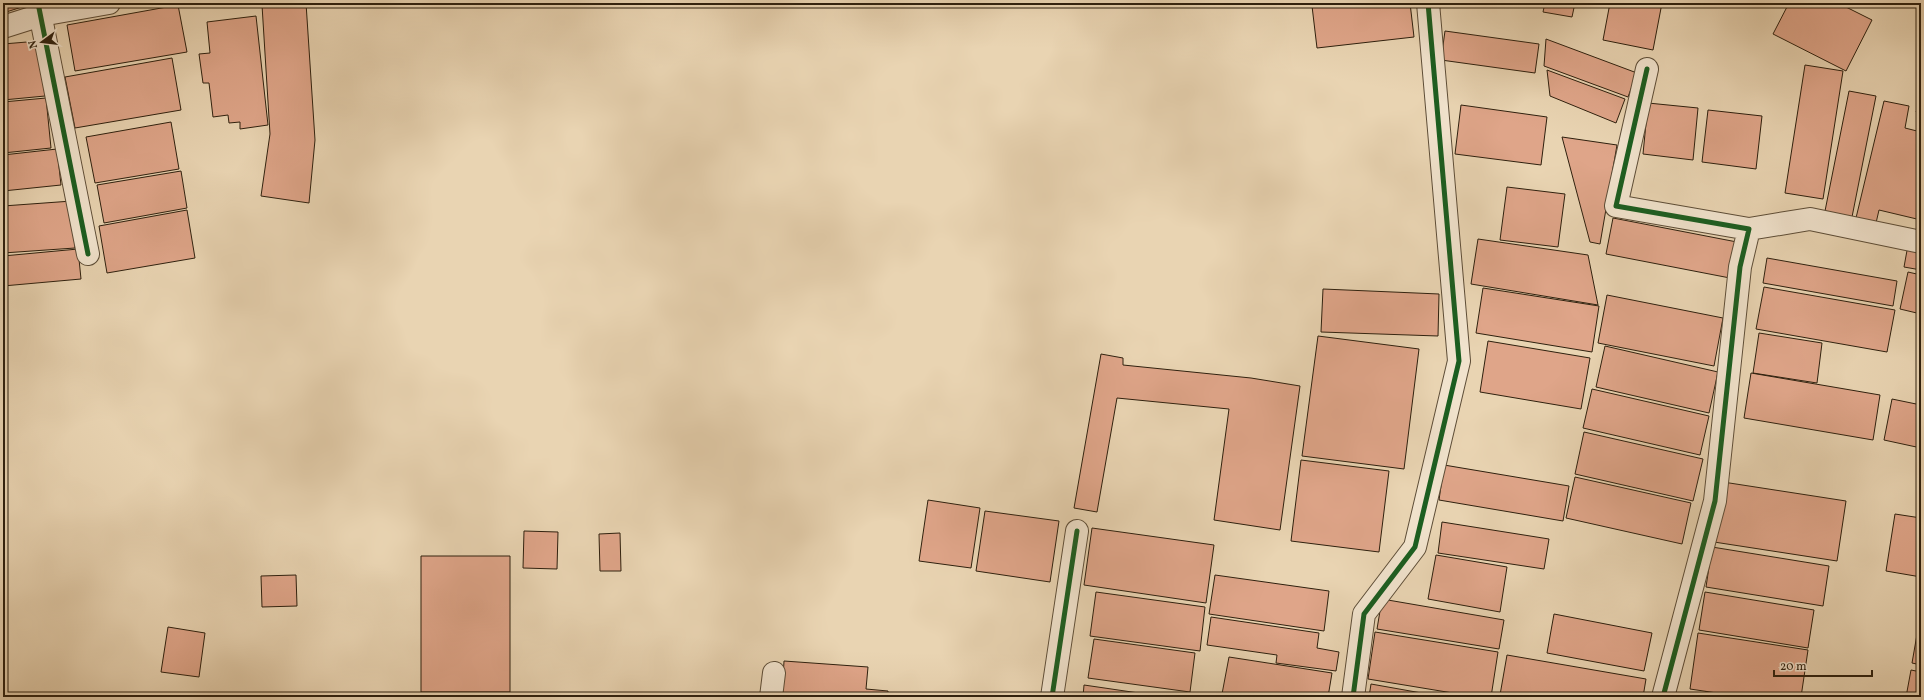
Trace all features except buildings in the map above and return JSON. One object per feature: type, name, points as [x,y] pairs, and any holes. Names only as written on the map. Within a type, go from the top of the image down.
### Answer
[{"type":"street","points":[[3,27],[40,9],[109,3]]},
{"type":"street","points":[[1353,697],[1364,614],[1415,547],[1459,361],[1428,3]]},
{"type":"street","points":[[40,9],[88,254]]},
{"type":"street","points":[[1647,69],[1616,206],[1749,229],[1810,219],[1921,242]]},
{"type":"street","points":[[1663,697],[1715,501],[1740,267],[1749,229]]},
{"type":"street","points":[[1052,697],[1077,531]]},
{"type":"street","points":[[771,697],[774,673]]},
{"type":"cycle path","points":[[38,3],[88,254]]},
{"type":"cycle path","points":[[1353,697],[1364,614],[1415,547],[1459,361],[1428,3]]},
{"type":"cycle path","points":[[1647,69],[1616,206],[1749,229],[1740,267],[1715,501],[1663,697]]},
{"type":"cycle path","points":[[1052,697],[1077,531]]}]
